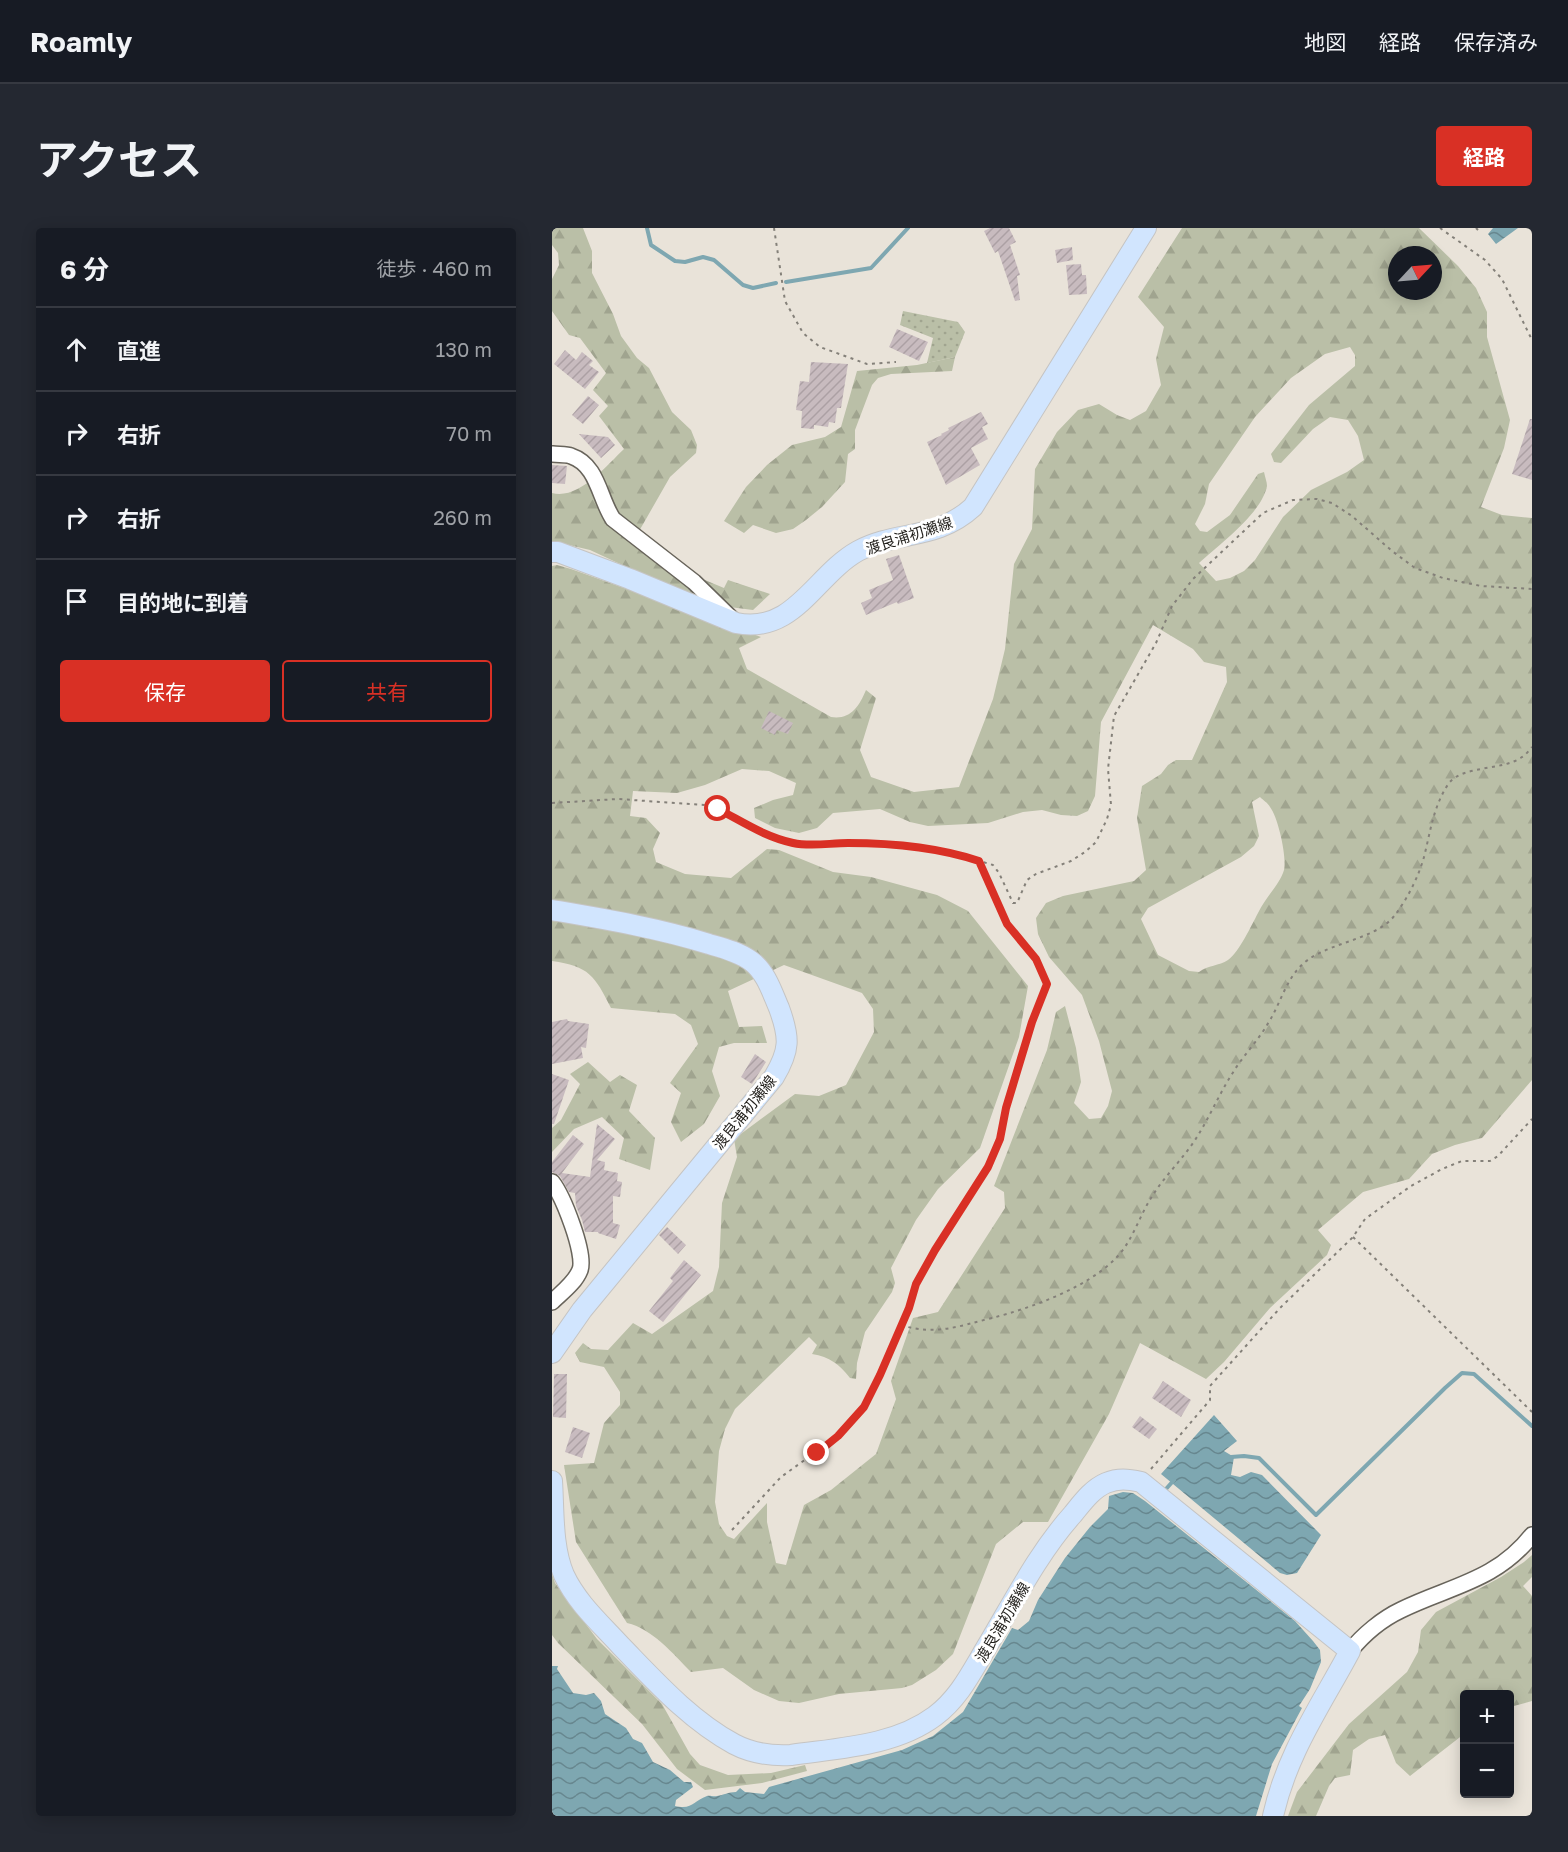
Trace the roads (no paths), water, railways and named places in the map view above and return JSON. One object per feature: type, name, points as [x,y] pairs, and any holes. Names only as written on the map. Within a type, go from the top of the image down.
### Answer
[{"type":"main road","name":"渡良浦初瀬線","points":[[552,552],[558,552],[630,579],[736,623],[750,626],[766,624],[783,616],[857,552],[877,543],[939,529],[961,518],[973,507],[1146,228]]},
{"type":"main road","name":"渡良浦初瀬線","points":[[552,910],[695,939],[734,952],[752,961],[771,990],[788,1040],[783,1062],[774,1077],[582,1310],[552,1351]]},
{"type":"main road","name":"渡良浦初瀬線","points":[[552,1481],[559,1559],[564,1575],[587,1610],[662,1688],[703,1725],[736,1745],[777,1755],[792,1755],[892,1738],[919,1727],[934,1717],[960,1693],[1036,1564],[1074,1512],[1089,1495],[1103,1484],[1117,1479],[1141,1482],[1350,1651]]},
{"type":"main road","points":[[1272,1816],[1286,1769],[1350,1651]]},
{"type":"street","points":[[552,454],[571,456],[588,466],[613,519],[694,582],[736,623]]},
{"type":"street","points":[[552,1182],[561,1197],[582,1260],[579,1272],[552,1302]]},
{"type":"street","points":[[1350,1651],[1359,1640],[1399,1611],[1471,1583],[1493,1571],[1516,1554],[1532,1535]]},
{"type":"water","points":[[1493,228],[1518,228],[1496,244],[1488,234]]},
{"type":"water","points":[[1214,1415],[1237,1441],[1224,1451],[1234,1457],[1231,1475],[1240,1477],[1251,1472],[1262,1475],[1321,1535],[1297,1573],[1287,1575],[1280,1573],[1161,1474]]},
{"type":"water","points":[[1123,1492],[1133,1493],[1145,1501],[1295,1621],[1320,1650],[1321,1662],[1310,1689],[1299,1706],[1302,1708],[1272,1764],[1256,1816],[552,1816],[552,1666],[558,1666],[557,1669],[573,1693],[586,1695],[594,1693],[601,1701],[605,1714],[626,1728],[633,1739],[642,1743],[653,1762],[670,1770],[684,1782],[691,1782],[693,1787],[676,1800],[675,1806],[686,1807],[707,1796],[736,1792],[740,1788],[745,1792],[764,1794],[769,1787],[902,1750],[933,1736],[963,1712],[1012,1628],[1018,1630],[1029,1621],[1038,1600],[1065,1558],[1108,1509],[1109,1496]]},
{"type":"waterway","points":[[647,228],[651,245],[675,261],[685,262],[703,257],[714,260],[743,285],[753,288],[776,283]]},
{"type":"waterway","points":[[786,282],[871,268],[908,228]]},
{"type":"waterway","points":[[1231,1457],[1259,1458],[1316,1515],[1462,1373],[1474,1374],[1532,1426]]},
{"type":"waterway","points":[[1166,1489],[1174,1480]]}]
